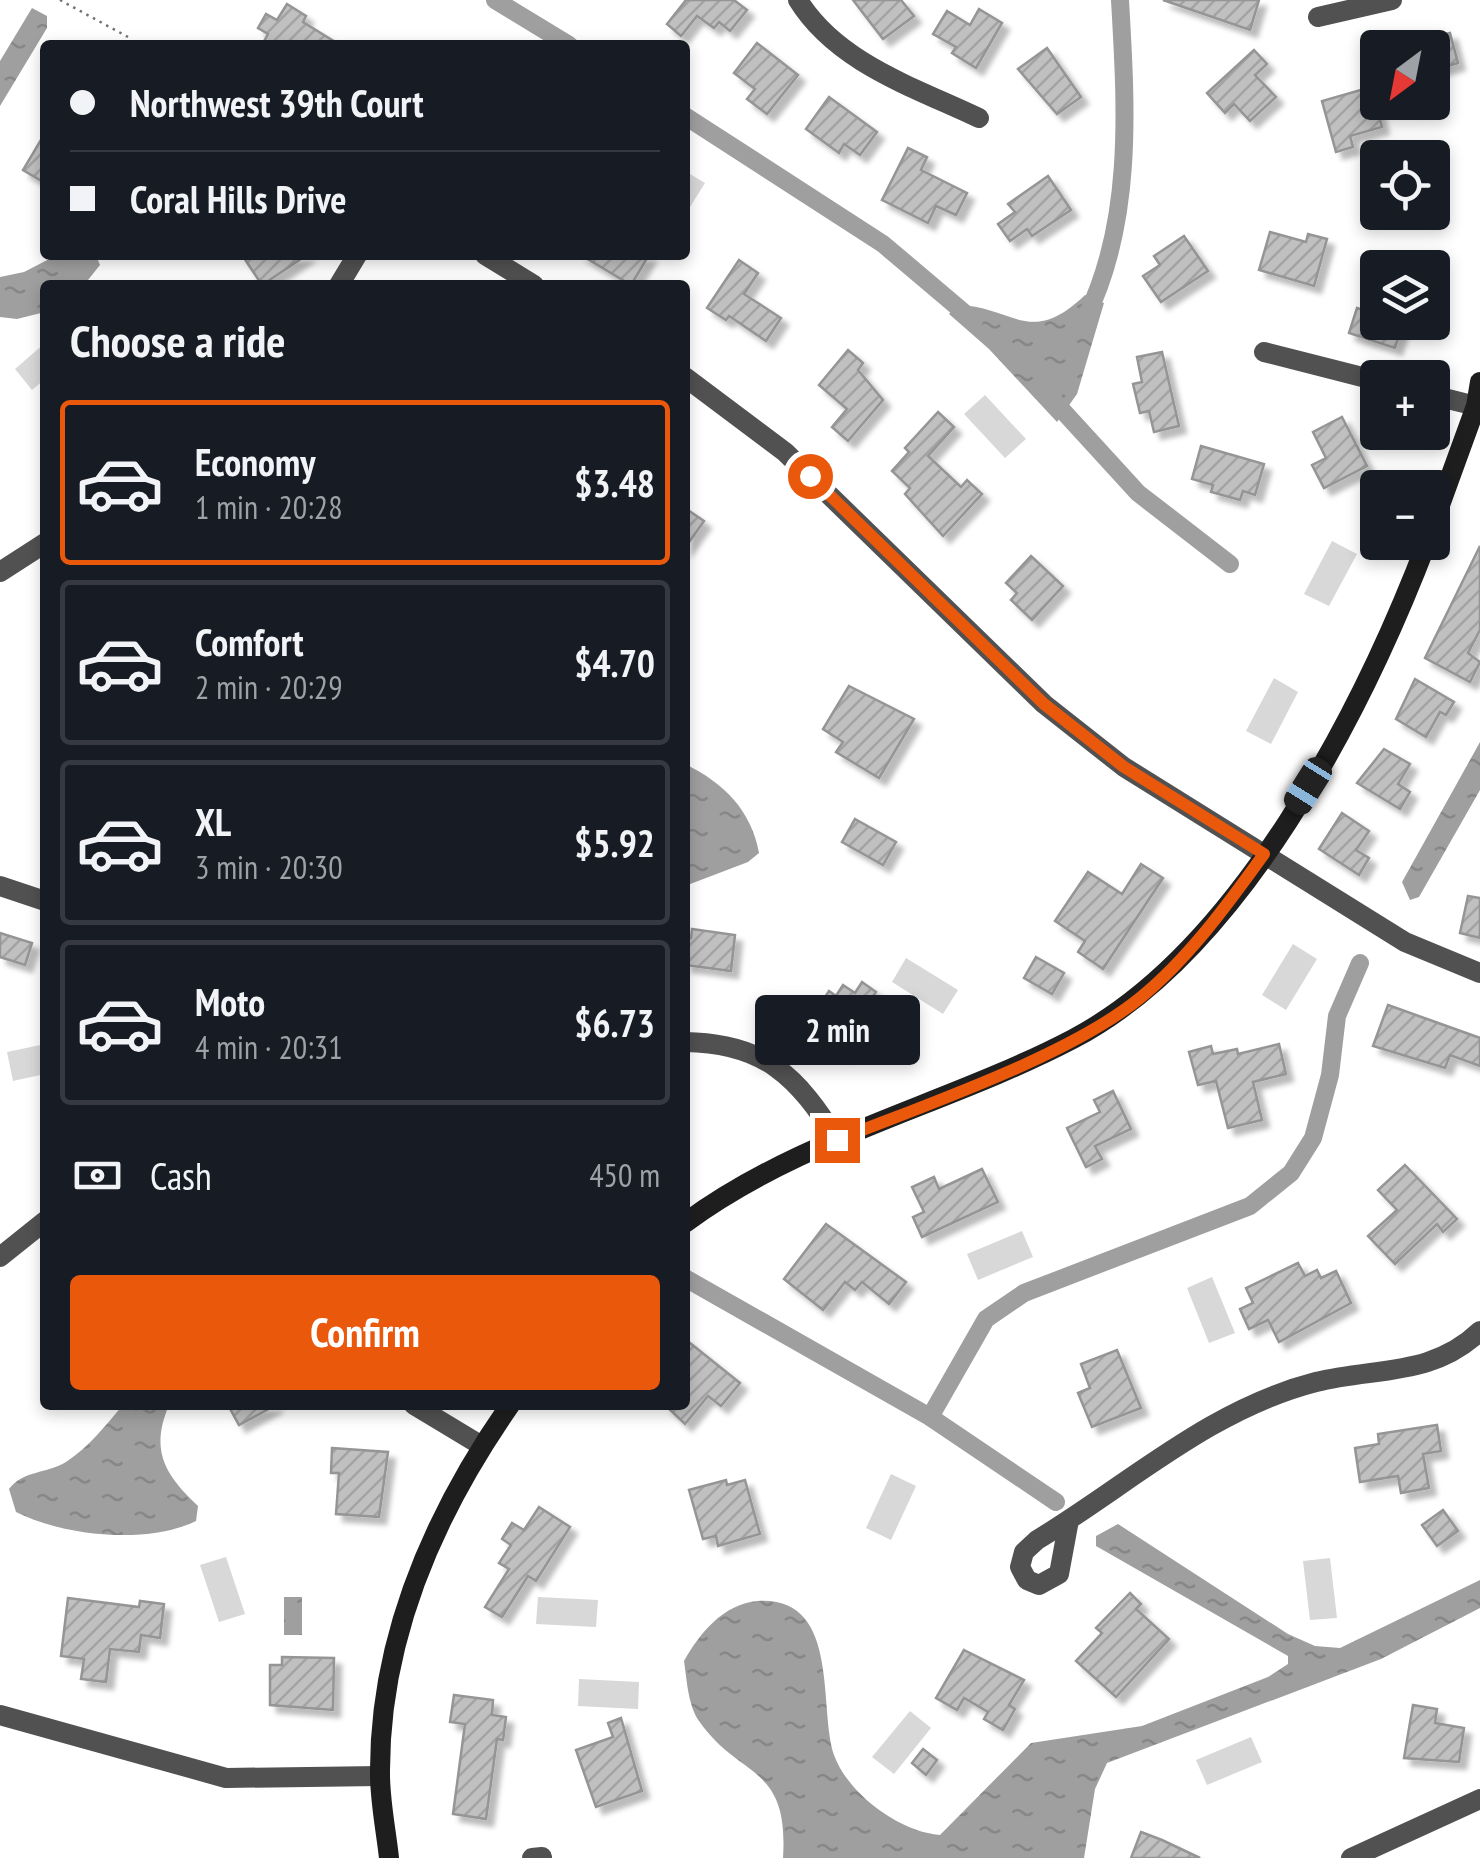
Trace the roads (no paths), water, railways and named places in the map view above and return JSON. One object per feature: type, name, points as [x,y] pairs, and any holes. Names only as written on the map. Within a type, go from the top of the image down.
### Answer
[{"type":"street","points":[[798,0],[811,21],[843,51],[979,118]]},
{"type":"street","points":[[1318,18],[1392,0]]},
{"type":"street","points":[[493,260],[526,280]]},
{"type":"street","points":[[1264,352],[1360,376]]},
{"type":"street","points":[[690,380],[786,452],[1044,704],[1124,767],[1405,942],[1480,973]]},
{"type":"street","points":[[1450,481],[1478,407],[1480,382]]},
{"type":"street","points":[[1450,400],[1478,407]]},
{"type":"street","points":[[0,572],[40,546]]},
{"type":"street","points":[[690,1219],[736,1186],[1074,1038],[1139,998],[1211,924],[1264,854],[1366,681],[1419,560]]},
{"type":"street","points":[[0,886],[40,899]]},
{"type":"street","points":[[690,1042],[716,1042],[778,1068],[807,1092],[837,1140]]},
{"type":"street","points":[[0,1258],[40,1225]]},
{"type":"street","points":[[1070,1520],[1249,1403],[1322,1380],[1440,1361],[1480,1331]]},
{"type":"street","points":[[422,1410],[482,1446]]},
{"type":"street","points":[[388,1858],[380,1776],[385,1686],[397,1634],[440,1518],[507,1410]]},
{"type":"street","points":[[0,1715],[226,1778],[380,1776]]},
{"type":"street","points":[[1350,1858],[1480,1799]]},
{"type":"street","points":[[532,1858],[542,1857]]},
{"type":"water","points":[[32,8],[47,16],[47,28],[0,106],[0,61]]},
{"type":"water","points":[[47,260],[98,260],[100,265],[88,280],[40,280],[40,313],[17,319],[0,317],[0,277],[24,272]]},
{"type":"water","points":[[1085,295],[1104,303],[1077,394],[1057,422],[989,349],[949,314],[957,305],[1035,322],[1066,311]]},
{"type":"water","points":[[1480,742],[1480,790],[1419,897],[1410,900],[1402,882]]},
{"type":"water","points":[[690,767],[734,799],[750,824],[759,853],[748,862],[690,884]]},
{"type":"water","points":[[119,1410],[167,1410],[161,1435],[164,1460],[176,1483],[198,1506],[196,1521],[154,1533],[105,1535],[57,1527],[16,1512],[9,1489],[15,1483],[59,1466],[96,1436]]},
{"type":"water","points":[[1118,1524],[1288,1634],[1315,1646],[1340,1648],[1480,1580],[1480,1608],[1381,1659],[1107,1763],[1095,1789],[1084,1858],[783,1858],[783,1827],[770,1788],[715,1740],[695,1715],[688,1692],[684,1661],[697,1640],[723,1614],[745,1603],[784,1604],[803,1616],[821,1658],[830,1734],[841,1770],[863,1797],[893,1819],[940,1835],[1031,1743],[1142,1726],[1268,1677],[1288,1664],[1288,1656],[1096,1546],[1096,1536]]},
{"type":"water","points":[[284,1597],[302,1597],[302,1635],[284,1635]]},
{"type":"waterway","points":[[495,0],[561,40]]},
{"type":"waterway","points":[[1085,319],[1101,282],[1119,203],[1124,122],[1120,0]]},
{"type":"waterway","points":[[690,119],[883,244],[974,321]]},
{"type":"waterway","points":[[1052,399],[1138,493],[1230,564]]},
{"type":"waterway","points":[[930,1417],[986,1319],[1024,1293],[1250,1206],[1291,1173],[1313,1138],[1330,1075],[1337,1016],[1360,963]]},
{"type":"waterway","points":[[690,1281],[930,1417],[1056,1502]]}]
